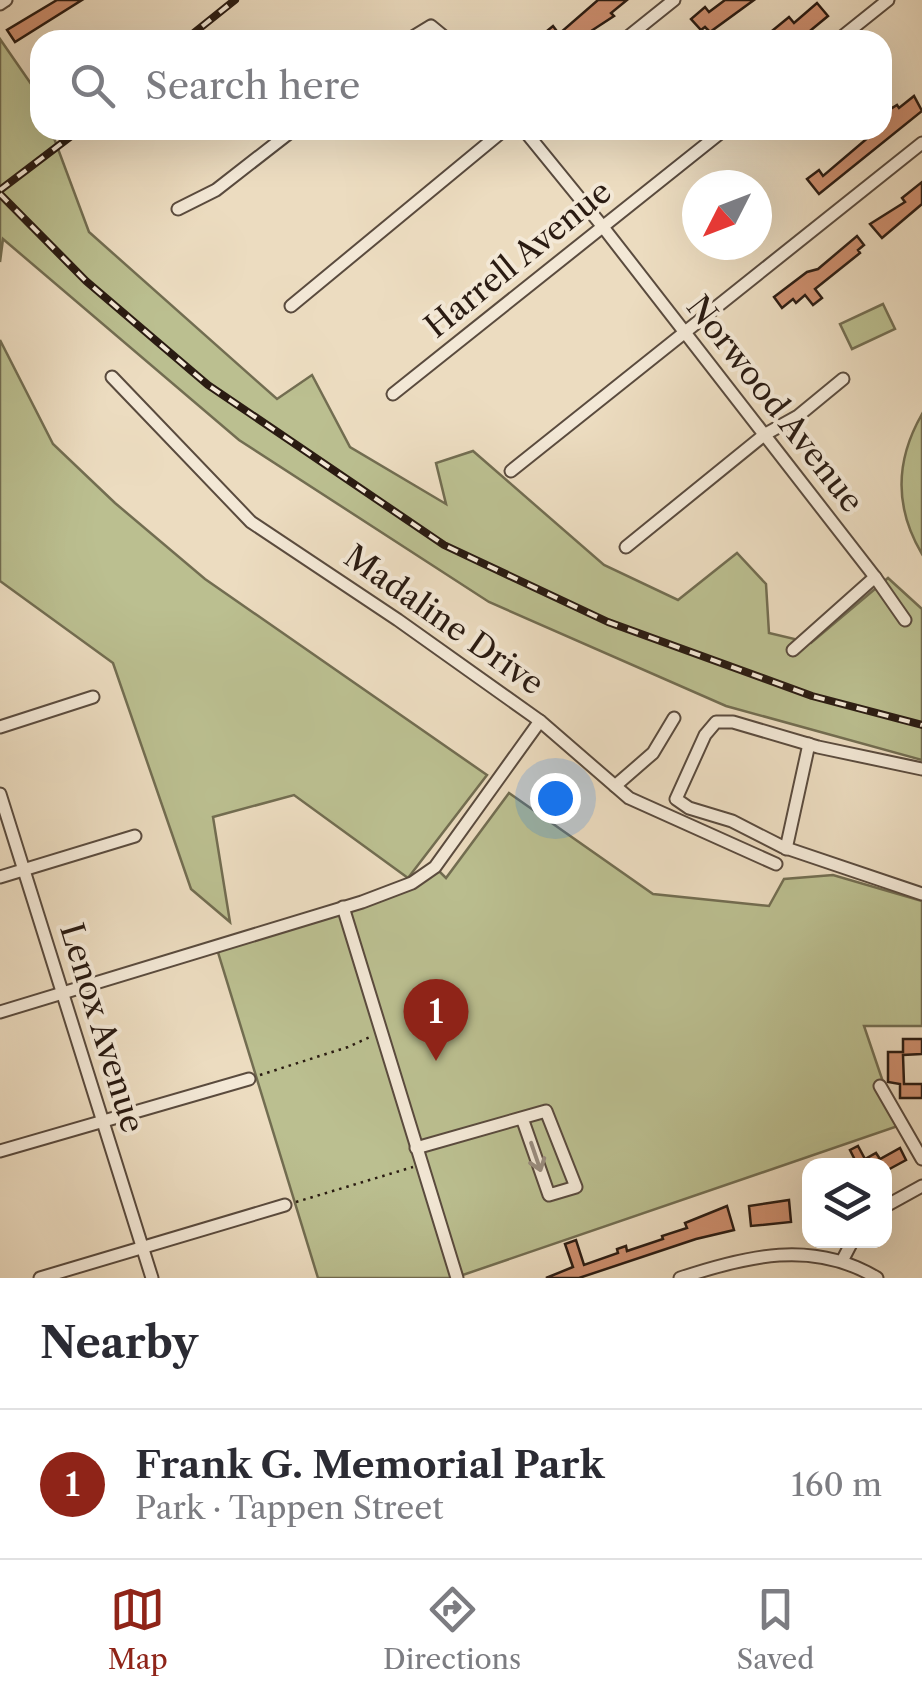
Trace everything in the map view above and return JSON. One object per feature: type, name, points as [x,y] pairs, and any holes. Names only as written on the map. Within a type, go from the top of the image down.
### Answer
[{"type":"street","points":[[636,30],[674,0]]},
{"type":"street","points":[[850,30],[888,0]]},
{"type":"street","points":[[178,210],[216,190],[279,140]]},
{"type":"street","points":[[291,306],[492,140]]},
{"type":"street","name":"Norwood Avenue","points":[[532,140],[603,226],[905,620]]},
{"type":"street","name":"Harrell Avenue","points":[[393,394],[711,140]]},
{"type":"street","points":[[511,472],[922,143]]},
{"type":"street","name":"Madaline Drive","points":[[112,377],[251,522],[540,721],[629,798],[776,864]]},
{"type":"street","points":[[626,547],[764,436],[798,416],[843,379]]},
{"type":"street","points":[[793,650],[875,577]]},
{"type":"street","points":[[0,727],[93,697]]},
{"type":"street","points":[[615,786],[653,754],[674,718]]},
{"type":"street","points":[[0,1012],[402,888],[434,866],[540,721]]},
{"type":"street","points":[[922,769],[809,744],[733,722],[716,722],[705,735],[676,799],[786,848],[922,894]]},
{"type":"street","points":[[786,848],[809,744]]},
{"type":"street","name":"Lenox Avenue","points":[[0,794],[152,1278]]},
{"type":"street","points":[[0,877],[135,836]]},
{"type":"street","points":[[343,908],[457,1278]]},
{"type":"street","points":[[0,1151],[249,1078]]},
{"type":"street","points":[[880,1086],[922,1159]]},
{"type":"street","points":[[416,1148],[522,1118],[546,1112],[576,1187],[549,1195],[522,1118]]},
{"type":"street","points":[[892,1203],[922,1186]]},
{"type":"street","points":[[40,1278],[284,1205]]},
{"type":"street","points":[[842,1262],[849,1248]]},
{"type":"street","points":[[680,1278],[752,1256],[795,1253],[842,1262],[877,1278]]},
{"type":"path","points":[[249,1078],[348,1047],[380,1032]]},
{"type":"path","points":[[284,1205],[421,1165]]},
{"type":"green space","points":[[0,39],[30,82],[30,140],[55,140],[89,232],[277,399],[312,375],[350,447],[446,504],[436,463],[473,451],[604,565],[678,600],[737,553],[766,584],[769,633],[811,643],[888,578],[922,609],[922,760],[726,706],[489,602],[239,440],[3,239],[0,262]]},
{"type":"green space","points":[[883,304],[895,329],[852,349],[840,324]]},
{"type":"green space","points":[[0,340],[53,444],[115,503],[205,579],[487,775],[408,878],[294,795],[213,817],[230,922],[191,889],[113,663],[0,581]]},
{"type":"green space","points":[[922,414],[922,554],[906,519],[901,484],[907,449]]},
{"type":"green space","points":[[509,793],[653,894],[769,906],[784,879],[833,875],[922,901],[922,1026],[864,1026],[898,1126],[454,1278],[318,1278],[217,949],[373,898],[435,867],[446,878]]},
{"type":"building","points":[[57,0],[82,0],[15,42],[7,30]]},
{"type":"building","points":[[598,0],[627,0],[611,13],[614,16],[593,30],[564,30]]},
{"type":"building","points":[[725,0],[754,0],[713,30],[701,30],[691,19],[705,7],[709,12]]},
{"type":"building","points":[[817,3],[828,16],[811,30],[773,30],[789,17],[794,23]]},
{"type":"building","points":[[914,96],[922,111],[892,135],[892,108],[899,108]]},
{"type":"building","points":[[865,140],[886,140],[819,194],[807,179],[819,170],[823,176]]},
{"type":"building","points":[[922,182],[922,204],[882,238],[870,224],[905,202],[902,198]]},
{"type":"building","points":[[857,236],[864,245],[858,250],[860,253],[815,289],[822,298],[813,305],[805,295],[782,308],[774,297],[807,272],[818,269]]},
{"type":"building","points":[[903,1039],[922,1039],[922,1054],[903,1055],[904,1084],[922,1084],[922,1098],[900,1098],[900,1084],[888,1082],[888,1052],[903,1052]]},
{"type":"building","points":[[858,1146],[864,1158],[854,1158],[850,1150]]},
{"type":"building","points":[[900,1148],[906,1160],[892,1168],[892,1158],[882,1158]]},
{"type":"building","points":[[789,1200],[791,1222],[751,1226],[749,1206]]},
{"type":"building","points":[[727,1206],[734,1230],[579,1278],[546,1278],[573,1267],[565,1244],[576,1240],[584,1265],[618,1253],[617,1249],[626,1246],[627,1251],[663,1239],[662,1236],[687,1228],[685,1223]]},
{"type":"railway","points":[[198,30],[235,0]]},
{"type":"railway","points":[[0,190],[66,140]]},
{"type":"railway","points":[[0,194],[86,281],[208,385],[444,545],[608,622],[812,696],[922,725]]},
{"type":"place","name":"Frank G. Memorial Park","points":[[436,1061]]}]
